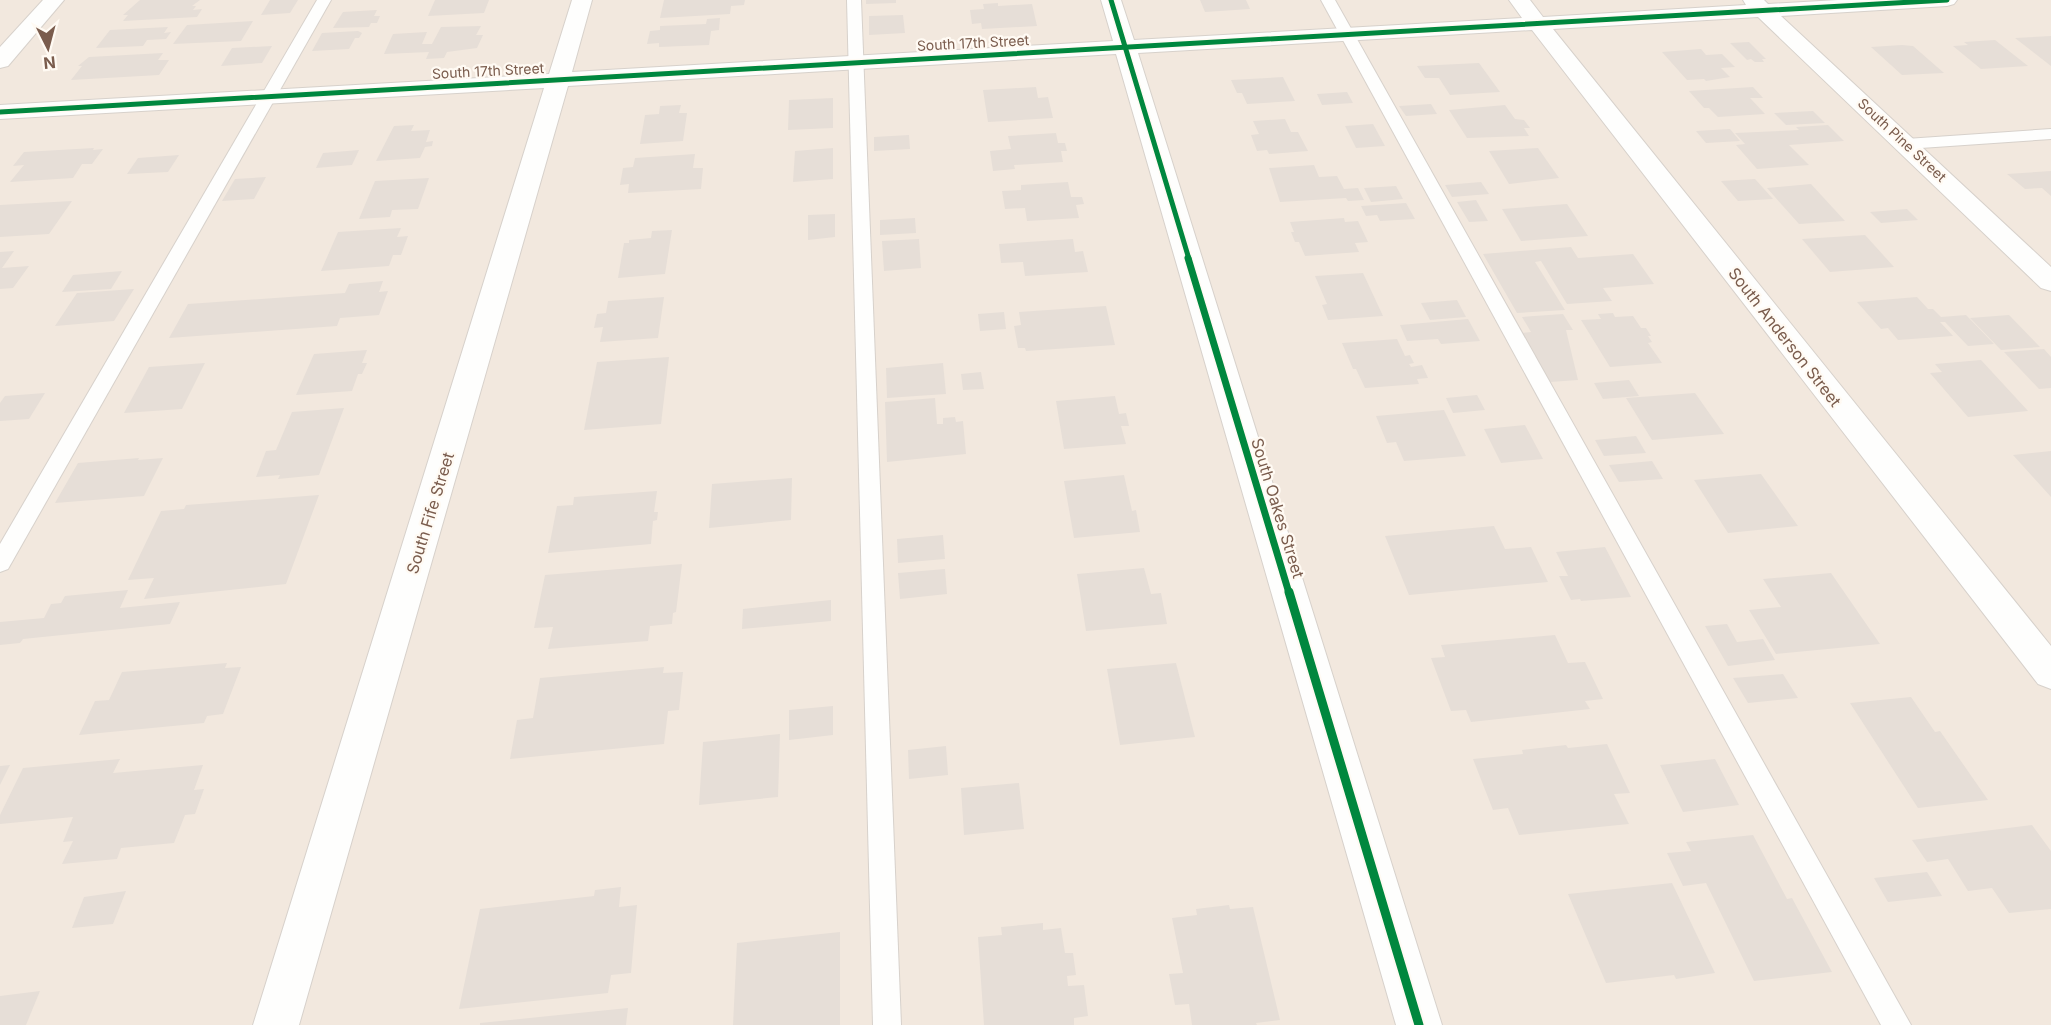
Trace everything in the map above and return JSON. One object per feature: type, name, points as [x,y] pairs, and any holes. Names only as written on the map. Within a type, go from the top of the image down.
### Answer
[{"type":"street","points":[[0,61],[54,0]]},
{"type":"street","name":"South Fife Street","points":[[276,1025],[582,0]]},
{"type":"street","name":"South Oakes Street","points":[[1111,0],[1419,1025]]},
{"type":"street","name":"South Anderson Street","points":[[1519,0],[2051,673]]},
{"type":"street","name":"South 17th Street","points":[[0,112],[1347,35],[1538,23],[1757,5],[1947,0]]},
{"type":"street","name":"South Pine Street","points":[[1757,5],[2051,282]]},
{"type":"lane","points":[[0,563],[324,0]]},
{"type":"lane","points":[[854,0],[887,1025]]},
{"type":"lane","points":[[1328,0],[1897,1025]]},
{"type":"lane","points":[[1906,144],[2051,134]]},
{"type":"shaded area","points":[[0,0],[2051,0],[2051,1025],[0,1025]]},
{"type":"building","points":[[140,0],[200,0],[192,6],[196,6],[193,10],[202,9],[197,17],[123,21],[128,15],[123,15]]},
{"type":"building","points":[[270,0],[298,0],[290,13],[261,15]]},
{"type":"building","points":[[435,0],[489,0],[484,13],[428,16]]},
{"type":"building","points":[[664,0],[745,0],[744,5],[731,6],[730,14],[660,18]]},
{"type":"building","points":[[866,0],[896,0],[896,3],[866,4]]},
{"type":"building","points":[[1200,0],[1246,0],[1250,9],[1205,12]]},
{"type":"building","points":[[998,3],[998,6],[1032,4],[1037,26],[982,29],[981,23],[972,24],[970,10],[984,9],[983,4]]},
{"type":"building","points":[[377,10],[374,16],[380,16],[377,23],[371,23],[369,27],[333,28],[343,12]]},
{"type":"building","points":[[903,15],[905,33],[869,35],[869,16]]},
{"type":"building","points":[[720,18],[719,30],[711,31],[709,45],[659,47],[659,43],[647,44],[650,31],[660,30],[660,26],[706,24],[707,19]]},
{"type":"building","points":[[253,21],[241,41],[173,44],[187,25]]},
{"type":"building","points":[[481,26],[476,35],[483,35],[477,48],[447,52],[444,58],[426,59],[429,52],[384,54],[393,34],[427,32],[422,44],[432,44],[441,27]]},
{"type":"building","points":[[168,27],[164,33],[171,32],[166,39],[147,40],[143,46],[96,48],[110,30]]},
{"type":"building","points":[[358,31],[362,33],[359,38],[355,38],[349,49],[312,51],[322,33]]},
{"type":"building","points":[[2051,36],[2051,66],[2015,38]]},
{"type":"building","points":[[1995,40],[2028,66],[1981,69],[1953,46],[1968,45],[1964,42]]},
{"type":"building","points":[[1749,42],[1766,59],[1762,59],[1764,62],[1747,60],[1730,43]]},
{"type":"building","points":[[272,46],[262,63],[221,66],[232,48]]},
{"type":"building","points":[[1913,46],[1944,73],[1902,75],[1871,47]]},
{"type":"building","points":[[1701,49],[1706,55],[1722,54],[1735,67],[1721,68],[1730,77],[1706,81],[1704,79],[1687,80],[1662,52]]},
{"type":"building","points":[[163,53],[158,60],[169,60],[159,75],[71,80],[82,66],[78,66],[89,57]]},
{"type":"building","points":[[1479,63],[1500,92],[1450,95],[1439,78],[1425,78],[1417,66]]},
{"type":"building","points":[[1283,77],[1295,101],[1247,104],[1242,93],[1237,93],[1231,80]]},
{"type":"building","points":[[1036,87],[1038,98],[1048,97],[1053,118],[988,122],[983,90]]},
{"type":"building","points":[[1753,87],[1763,98],[1750,98],[1765,114],[1718,117],[1709,108],[1704,108],[1689,91]]},
{"type":"building","points":[[1347,92],[1353,103],[1322,105],[1317,94]]},
{"type":"building","points":[[833,98],[833,128],[788,130],[789,100]]},
{"type":"building","points":[[1431,104],[1437,114],[1406,116],[1399,106]]},
{"type":"building","points":[[681,105],[679,113],[687,113],[683,141],[640,144],[645,115],[659,114],[660,106]]},
{"type":"building","points":[[1505,105],[1515,119],[1524,120],[1530,128],[1524,128],[1529,136],[1467,138],[1449,110]]},
{"type":"building","points":[[1813,111],[1825,123],[1786,125],[1774,113]]},
{"type":"building","points":[[1285,119],[1291,132],[1298,132],[1308,151],[1269,154],[1267,150],[1257,151],[1251,135],[1259,134],[1253,121]]},
{"type":"building","points":[[1373,124],[1385,146],[1356,148],[1345,126]]},
{"type":"building","points":[[414,125],[411,131],[430,130],[426,142],[433,141],[432,146],[425,147],[420,158],[376,161],[394,126]]},
{"type":"building","points":[[1828,125],[1844,141],[1789,145],[1809,165],[1757,169],[1736,145],[1745,144],[1735,133],[1799,130],[1796,127]]},
{"type":"building","points":[[1730,129],[1740,141],[1706,143],[1696,131]]},
{"type":"building","points":[[1056,133],[1058,143],[1065,143],[1067,151],[1061,151],[1063,162],[1014,165],[1015,169],[993,171],[990,151],[1011,149],[1008,136]]},
{"type":"building","points":[[909,135],[910,149],[874,151],[874,137]]},
{"type":"building","points":[[94,148],[93,150],[103,149],[92,164],[82,164],[73,178],[10,182],[24,165],[13,166],[24,152]]},
{"type":"building","points":[[833,148],[833,179],[793,182],[795,151]]},
{"type":"building","points":[[1538,148],[1559,178],[1509,184],[1489,151]]},
{"type":"building","points":[[359,150],[352,165],[316,168],[323,153]]},
{"type":"building","points":[[695,154],[693,168],[703,168],[701,189],[628,193],[629,184],[620,185],[623,168],[633,167],[635,158]]},
{"type":"building","points":[[179,155],[168,172],[127,174],[138,158]]},
{"type":"building","points":[[1314,165],[1319,177],[1337,176],[1344,189],[1358,188],[1364,200],[1348,201],[1346,198],[1280,202],[1269,168]]},
{"type":"building","points":[[2051,171],[2051,196],[2042,188],[2025,189],[2007,174]]},
{"type":"building","points":[[266,177],[254,199],[222,201],[235,179]]},
{"type":"building","points":[[429,178],[418,209],[392,210],[390,217],[359,219],[375,181]]},
{"type":"building","points":[[1755,179],[1773,199],[1738,201],[1721,181]]},
{"type":"building","points":[[1068,182],[1071,197],[1082,197],[1084,204],[1076,205],[1079,218],[1027,221],[1025,208],[1005,209],[1002,191],[1021,190],[1021,185]]},
{"type":"building","points":[[1481,182],[1489,194],[1452,197],[1445,185]]},
{"type":"building","points":[[1811,184],[1845,221],[1799,224],[1767,188]]},
{"type":"building","points":[[1396,186],[1403,199],[1371,202],[1364,188]]},
{"type":"building","points":[[1476,200],[1488,221],[1469,222],[1457,202]]},
{"type":"building","points":[[72,201],[49,234],[0,237],[0,205]]},
{"type":"building","points":[[1406,203],[1415,219],[1380,221],[1377,215],[1366,216],[1361,206]]},
{"type":"building","points":[[1567,204],[1588,236],[1521,241],[1502,209]]},
{"type":"building","points":[[1907,209],[1918,220],[1881,223],[1870,212]]},
{"type":"building","points":[[835,214],[835,237],[808,240],[808,215]]},
{"type":"building","points":[[915,218],[916,233],[880,235],[880,220]]},
{"type":"building","points":[[1344,218],[1345,222],[1358,221],[1368,242],[1355,243],[1359,252],[1305,256],[1299,242],[1295,242],[1291,232],[1294,232],[1290,222]]},
{"type":"building","points":[[401,228],[397,237],[408,236],[401,255],[393,255],[389,266],[321,271],[338,232]]},
{"type":"building","points":[[672,230],[665,274],[618,278],[624,243],[629,243],[629,240],[651,238],[652,231]]},
{"type":"building","points":[[1865,235],[1894,267],[1830,272],[1802,239]]},
{"type":"building","points":[[919,239],[921,268],[884,271],[882,241]]},
{"type":"building","points":[[1073,239],[1075,252],[1083,251],[1088,272],[1025,276],[1023,262],[1001,263],[999,244]]},
{"type":"building","points":[[1571,247],[1578,258],[1633,254],[1654,284],[1603,288],[1612,301],[1567,304],[1541,261],[1535,262],[1565,310],[1517,313],[1483,254]]},
{"type":"building","points":[[14,251],[2,268],[29,266],[13,288],[0,289],[0,252]]},
{"type":"building","points":[[122,271],[111,289],[62,292],[73,275]]},
{"type":"building","points":[[1363,273],[1383,316],[1328,320],[1322,305],[1327,304],[1315,276]]},
{"type":"building","points":[[383,281],[379,292],[388,291],[379,315],[340,318],[337,326],[169,338],[188,304],[345,293],[349,284]]},
{"type":"building","points":[[134,289],[114,321],[55,326],[77,293]]},
{"type":"building","points":[[664,297],[658,338],[600,342],[603,327],[594,328],[597,314],[606,313],[608,301]]},
{"type":"building","points":[[1917,297],[1928,309],[1933,309],[1941,317],[1966,315],[1994,344],[1968,346],[1945,322],[1940,322],[1953,336],[1898,340],[1888,328],[1881,329],[1857,302]]},
{"type":"building","points":[[1457,300],[1466,317],[1430,320],[1421,303]]},
{"type":"building","points":[[1106,306],[1115,345],[1026,351],[1025,348],[1018,348],[1014,326],[1021,325],[1019,312]]},
{"type":"building","points":[[1004,312],[1006,329],[980,331],[978,314]]},
{"type":"building","points":[[1613,313],[1615,317],[1633,316],[1641,328],[1646,328],[1652,342],[1648,343],[1662,363],[1610,367],[1581,320],[1601,319],[1598,314]]},
{"type":"building","points":[[1563,314],[1573,330],[1566,330],[1578,380],[1550,382],[1522,333],[1531,332],[1522,317]]},
{"type":"building","points":[[2009,315],[2040,347],[2001,350],[1970,318]]},
{"type":"building","points":[[1468,319],[1480,341],[1441,344],[1438,339],[1407,341],[1400,325]]},
{"type":"building","points":[[1397,339],[1405,356],[1410,355],[1414,363],[1409,364],[1411,367],[1422,365],[1428,378],[1417,379],[1419,384],[1365,388],[1356,369],[1353,369],[1342,343]]},
{"type":"building","points":[[2044,349],[2051,357],[2051,388],[2039,389],[2004,352]]},
{"type":"building","points":[[367,350],[362,363],[367,363],[362,374],[358,374],[352,391],[296,395],[314,354]]},
{"type":"building","points":[[669,357],[661,424],[584,430],[597,362]]},
{"type":"building","points":[[1981,360],[2028,411],[1968,417],[1930,373],[1942,372],[1935,364]]},
{"type":"building","points":[[205,363],[182,409],[124,413],[149,367]]},
{"type":"building","points":[[943,363],[946,394],[887,398],[886,368]]},
{"type":"building","points":[[981,372],[984,389],[963,390],[961,374]]},
{"type":"building","points":[[1629,380],[1639,396],[1603,399],[1594,383]]},
{"type":"building","points":[[45,393],[29,419],[0,421],[0,403],[5,396]]},
{"type":"building","points":[[1695,393],[1724,434],[1652,440],[1626,398]]},
{"type":"building","points":[[1477,395],[1485,410],[1453,413],[1446,398]]},
{"type":"building","points":[[1115,396],[1119,414],[1126,413],[1129,426],[1121,426],[1126,444],[1064,449],[1056,401]]},
{"type":"building","points":[[935,398],[937,424],[943,424],[943,418],[955,417],[956,422],[963,421],[966,454],[887,462],[885,402]]},
{"type":"building","points":[[344,408],[319,475],[278,479],[280,475],[256,477],[266,451],[276,450],[292,412]]},
{"type":"building","points":[[1444,410],[1466,456],[1404,461],[1396,442],[1387,443],[1376,416]]},
{"type":"building","points":[[1525,425],[1543,459],[1501,463],[1484,429]]},
{"type":"building","points":[[1636,436],[1646,453],[1604,456],[1595,440]]},
{"type":"building","points":[[2051,451],[2051,497],[2013,455]]},
{"type":"building","points":[[139,458],[138,460],[163,458],[144,496],[55,503],[78,463]]},
{"type":"building","points":[[1652,461],[1663,479],[1619,482],[1609,465]]},
{"type":"building","points":[[1761,474],[1798,526],[1728,533],[1694,480]]},
{"type":"building","points":[[1124,475],[1132,511],[1136,510],[1140,532],[1074,538],[1064,481]]},
{"type":"building","points":[[792,478],[791,520],[709,528],[712,484]]},
{"type":"building","points":[[657,491],[654,512],[658,512],[657,520],[653,521],[651,544],[548,553],[557,506],[573,505],[574,497]]},
{"type":"building","points":[[319,495],[286,584],[144,599],[154,578],[128,580],[161,511],[184,509],[186,505]]},
{"type":"building","points":[[1494,526],[1505,549],[1531,547],[1548,582],[1409,595],[1385,536]]},
{"type":"building","points":[[943,535],[945,559],[898,563],[897,539]]},
{"type":"building","points":[[1605,547],[1631,597],[1571,600],[1559,576],[1568,576],[1556,552]]},
{"type":"building","points":[[682,564],[676,612],[673,613],[672,624],[650,626],[648,641],[548,649],[553,627],[534,628],[545,575]]},
{"type":"building","points":[[1144,568],[1151,594],[1161,593],[1167,624],[1086,631],[1077,574]]},
{"type":"building","points":[[945,569],[947,594],[900,599],[898,573]]},
{"type":"building","points":[[1831,573],[1880,644],[1776,654],[1749,610],[1781,607],[1763,579]]},
{"type":"building","points":[[128,590],[120,608],[180,602],[170,624],[23,639],[20,643],[0,645],[0,622],[44,618],[51,604],[61,603],[65,596]]},
{"type":"building","points":[[831,600],[831,621],[742,629],[743,609]]},
{"type":"building","points":[[1727,624],[1737,642],[1763,639],[1775,660],[1728,666],[1705,626]]},
{"type":"building","points":[[1555,635],[1568,663],[1585,662],[1603,699],[1585,701],[1590,709],[1471,722],[1466,710],[1451,711],[1431,658],[1445,657],[1441,645]]},
{"type":"building","points":[[227,663],[225,668],[241,667],[223,714],[207,716],[204,723],[79,735],[95,701],[109,700],[122,672]]},
{"type":"building","points":[[1176,663],[1195,737],[1120,745],[1107,669]]},
{"type":"building","points":[[664,667],[663,673],[683,672],[679,710],[668,711],[664,744],[510,759],[517,720],[533,718],[540,678]]},
{"type":"building","points":[[1783,674],[1798,698],[1748,703],[1733,678]]},
{"type":"building","points":[[1911,697],[1935,732],[1940,731],[1988,800],[1918,808],[1850,703]]},
{"type":"building","points":[[833,706],[833,735],[789,740],[789,710]]},
{"type":"building","points":[[780,734],[778,797],[699,805],[703,742]]},
{"type":"building","points":[[1607,744],[1630,793],[1614,794],[1629,824],[1519,835],[1508,808],[1493,810],[1473,759],[1523,754],[1522,750],[1566,745],[1568,748]]},
{"type":"building","points":[[946,746],[948,775],[909,779],[908,750]]},
{"type":"building","points":[[120,759],[113,773],[203,765],[194,790],[204,789],[195,814],[185,815],[174,843],[121,848],[117,859],[62,864],[73,841],[63,842],[73,817],[0,824],[0,815],[23,768]]},
{"type":"building","points":[[1715,759],[1739,805],[1683,812],[1660,765]]},
{"type":"building","points":[[10,765],[0,785],[0,766]]},
{"type":"building","points":[[1019,783],[1024,829],[964,835],[961,788]]},
{"type":"building","points":[[2032,825],[2051,851],[2051,909],[2009,913],[1992,888],[1968,891],[1948,859],[1927,862],[1912,840]]},
{"type":"building","points":[[1753,835],[1787,899],[1792,898],[1832,972],[1754,981],[1706,883],[1683,886],[1667,853],[1691,851],[1686,842]]},
{"type":"building","points":[[1927,872],[1942,896],[1888,902],[1874,878]]},
{"type":"building","points":[[1672,883],[1715,973],[1676,979],[1674,975],[1606,983],[1568,894]]},
{"type":"building","points":[[621,887],[619,907],[637,905],[631,973],[611,975],[608,993],[459,1009],[480,909],[594,896],[595,890]]},
{"type":"building","points":[[126,891],[113,924],[72,928],[84,897]]},
{"type":"building","points":[[1229,905],[1230,909],[1253,907],[1280,1020],[1256,1023],[1257,1025],[1192,1025],[1189,1004],[1175,1005],[1169,974],[1183,973],[1172,918],[1197,915],[1196,909]]},
{"type":"building","points":[[1043,923],[1043,930],[1061,928],[1065,953],[1073,953],[1076,975],[1067,976],[1068,986],[1084,985],[1088,1016],[1074,1018],[1074,1025],[984,1025],[978,937],[1002,935],[1001,927]]},
{"type":"building","points":[[840,932],[840,1025],[733,1025],[737,943]]},
{"type":"building","points":[[40,991],[26,1025],[0,1025],[0,996]]},
{"type":"building","points":[[628,1008],[626,1025],[480,1025],[480,1023]]},
{"type":"cycle path","points":[[1111,0],[1419,1025]]},
{"type":"cycle path","points":[[0,112],[1947,0]]}]
